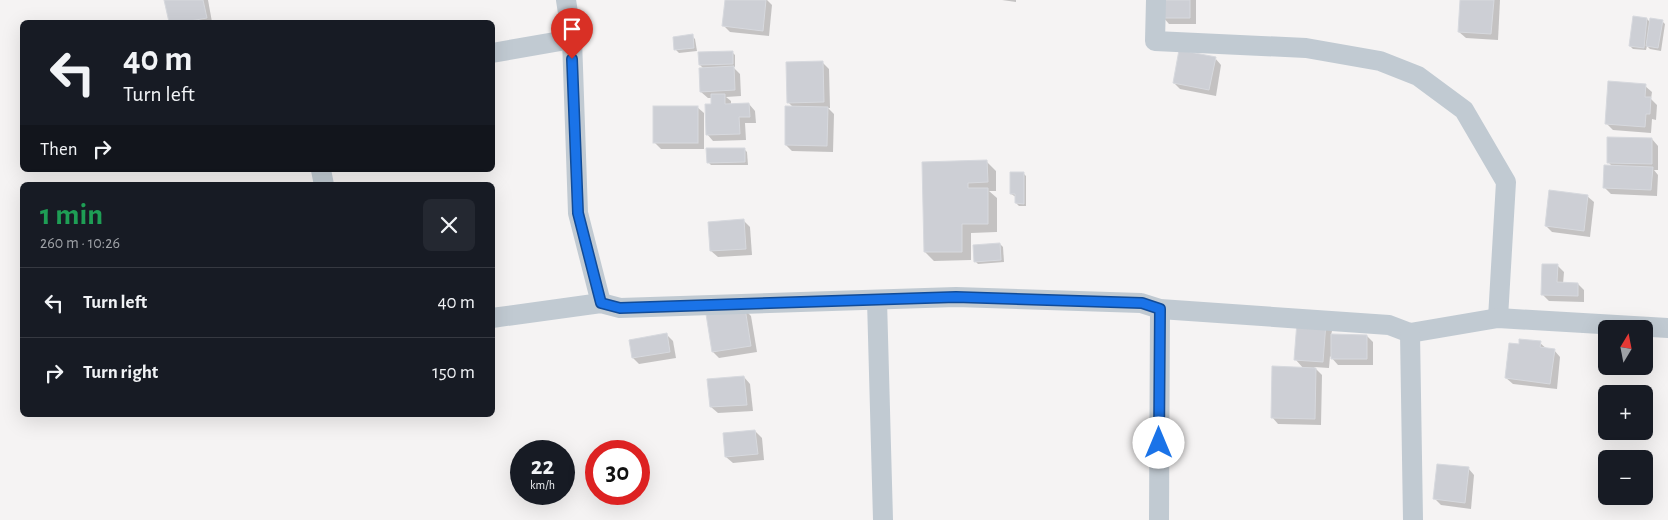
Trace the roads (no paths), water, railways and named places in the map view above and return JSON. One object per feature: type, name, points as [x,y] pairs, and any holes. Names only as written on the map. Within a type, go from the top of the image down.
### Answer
[{"type":"street","points":[[566,0],[572,39],[578,213],[601,303]]},
{"type":"street","points":[[1156,0],[1155,41],[1306,48],[1380,61],[1418,76],[1464,110],[1506,182],[1498,318]]},
{"type":"street","points":[[495,52],[572,39]]},
{"type":"street","points":[[495,318],[601,303],[620,308],[956,297],[1142,303],[1160,309],[1389,325],[1410,333],[1498,318],[1668,328]]},
{"type":"street","points":[[877,300],[883,520]]},
{"type":"street","points":[[1158,520],[1160,309]]},
{"type":"street","points":[[1410,333],[1413,520]]}]
